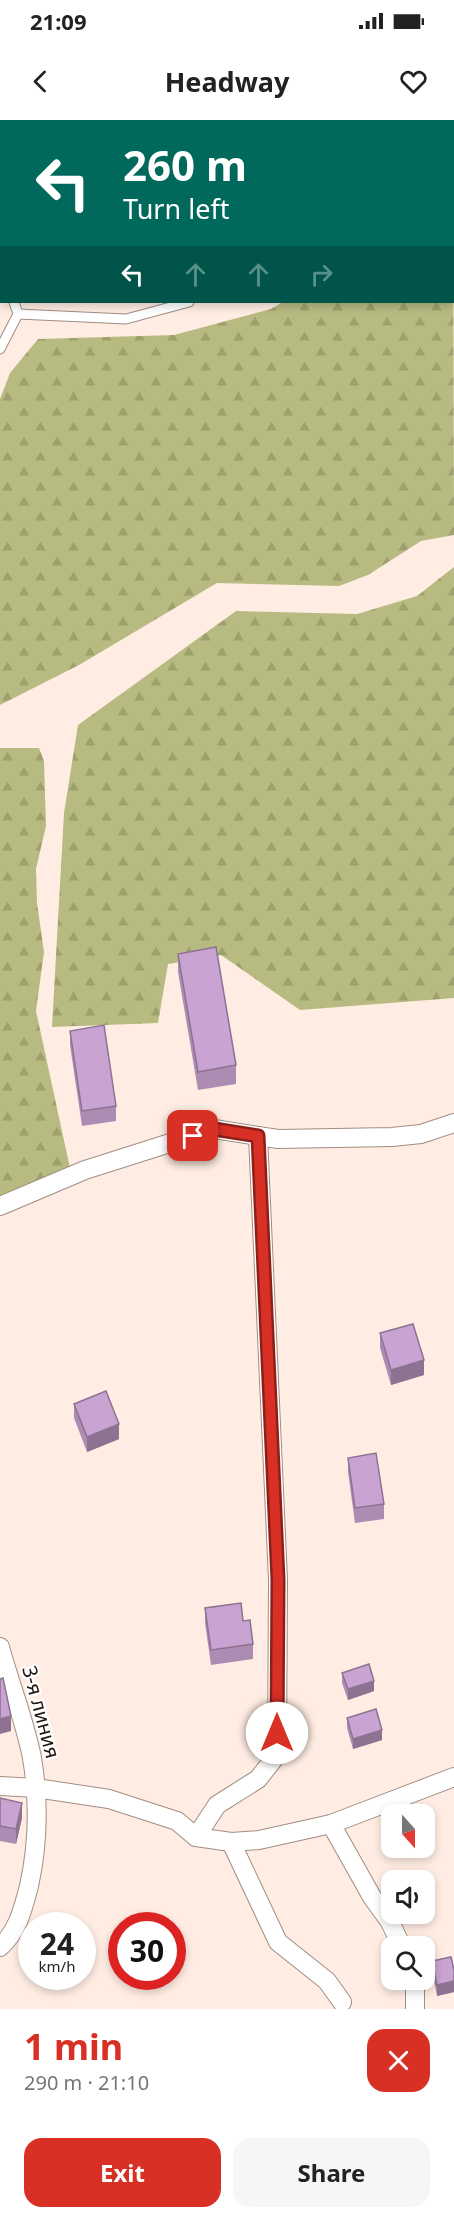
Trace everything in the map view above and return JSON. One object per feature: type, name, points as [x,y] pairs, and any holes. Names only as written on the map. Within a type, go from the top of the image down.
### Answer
[{"type":"street","points":[[0,1206],[85,1170],[214,1129],[278,1139],[392,1137],[421,1134],[454,1123]]},
{"type":"street","points":[[196,1837],[217,1805],[258,1779],[277,1755],[278,1580],[258,1136]]},
{"type":"street","name":"3-я линия","points":[[0,1647],[31,1756],[36,1788],[36,1842],[30,1881],[22,1913],[9,1938],[0,1947]]},
{"type":"street","points":[[0,1786],[36,1788],[109,1799],[177,1821],[196,1837],[231,1842],[259,1839],[331,1824],[454,1777]]},
{"type":"street","points":[[331,1824],[372,1898],[390,1922],[397,1936]]},
{"type":"street","points":[[231,1842],[278,1942],[327,1982],[342,2001]]},
{"type":"street","points":[[415,1990],[415,2009]]},
{"type":"lane","points":[[0,349],[18,314],[14,303]]},
{"type":"lane","points":[[18,314],[126,319],[185,303]]},
{"type":"green space","points":[[281,303],[453,303],[454,535],[421,541],[368,575],[339,586],[217,583],[79,665],[0,705],[0,399],[10,373],[38,339],[174,335],[271,309]]},
{"type":"green space","points":[[454,567],[454,998],[300,1010],[221,955],[168,964],[158,1023],[52,1027],[64,813],[78,725],[236,611],[357,614],[417,596]]},
{"type":"green space","points":[[0,748],[39,748],[44,761],[46,826],[36,869],[37,903],[44,952],[36,1011],[70,1168],[0,1199]]},
{"type":"building","points":[[216,947],[236,1065],[198,1072],[178,954]]},
{"type":"building","points":[[104,1025],[116,1106],[82,1111],[70,1031]]},
{"type":"building","points":[[413,1324],[424,1360],[391,1370],[380,1333]]},
{"type":"building","points":[[106,1391],[119,1424],[87,1437],[74,1404]]},
{"type":"building","points":[[376,1453],[384,1504],[355,1508],[348,1458]]},
{"type":"building","points":[[241,1603],[243,1621],[250,1620],[253,1644],[211,1650],[205,1608]]},
{"type":"building","points":[[369,1664],[374,1681],[348,1689],[342,1673]]},
{"type":"building","points":[[3,1678],[11,1716],[0,1719],[0,1679]]},
{"type":"building","points":[[376,1709],[382,1730],[353,1739],[347,1718]]},
{"type":"building","points":[[0,1798],[22,1803],[16,1829],[0,1826]]},
{"type":"building","points":[[451,1957],[454,1981],[437,1985],[435,1960]]},
{"type":"route","points":[[193,1136],[214,1129],[258,1136],[278,1580],[277,1733]]}]
